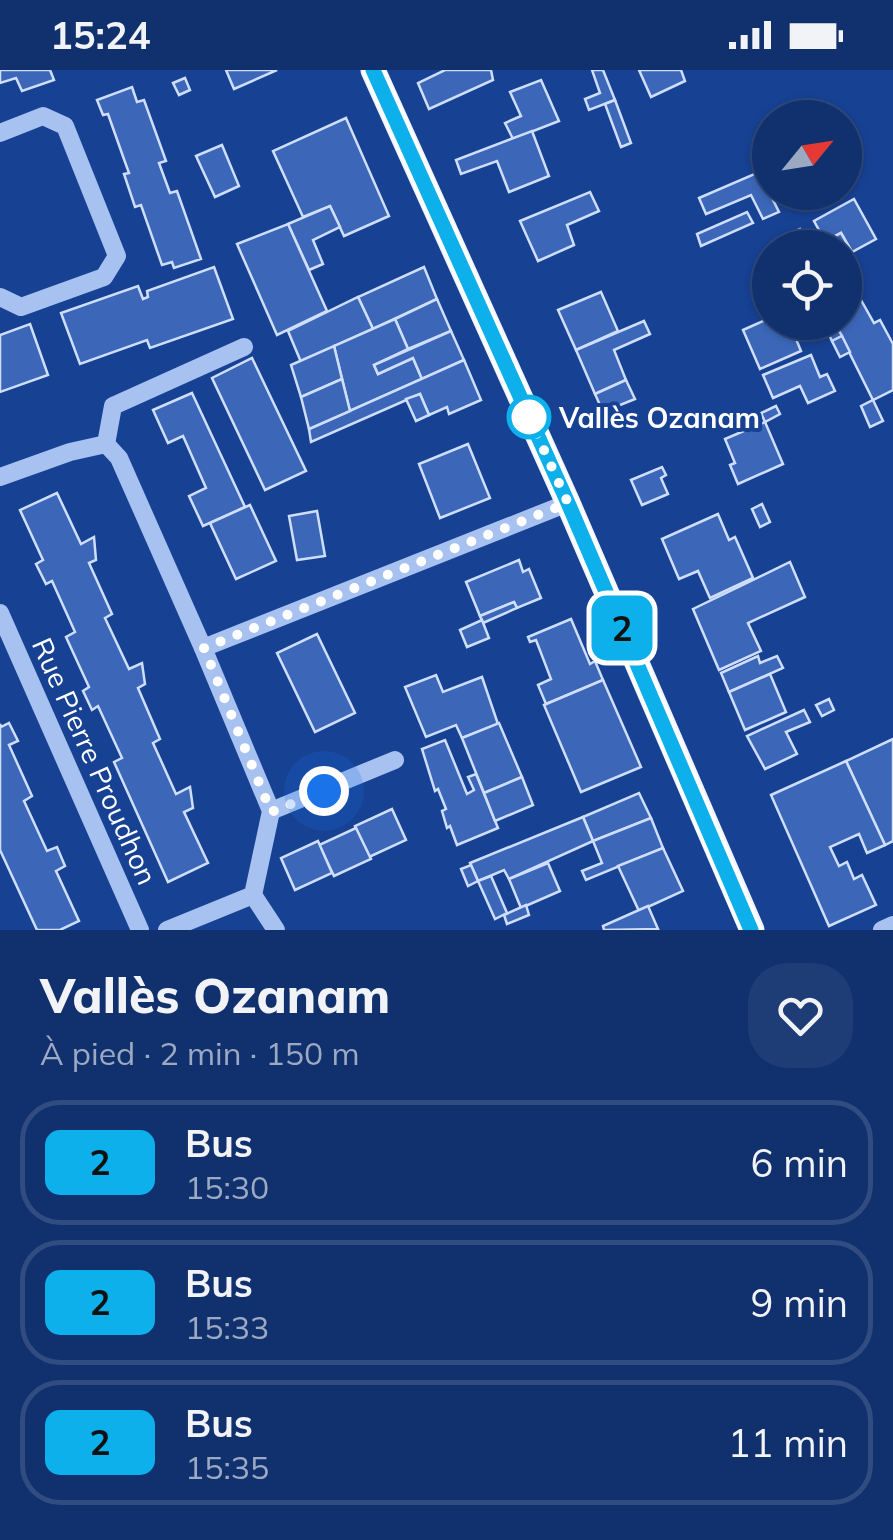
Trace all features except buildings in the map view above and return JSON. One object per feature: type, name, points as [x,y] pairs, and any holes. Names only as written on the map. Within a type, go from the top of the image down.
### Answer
[{"type":"main road","points":[[373,70],[568,503],[752,930]]},
{"type":"street","points":[[0,133],[43,116],[65,126],[117,256],[104,277],[21,307],[0,297]]},
{"type":"street","points":[[106,444],[113,406],[244,347]]},
{"type":"street","points":[[0,477],[70,452],[106,444]]},
{"type":"street","points":[[106,444],[119,458],[204,648],[271,812],[252,894],[276,930]]},
{"type":"street","points":[[204,648],[568,503]]},
{"type":"street","name":"Rue Pierre Proudhon","points":[[0,614],[140,930]]},
{"type":"street","points":[[271,812],[394,760]]},
{"type":"street","points":[[167,930],[252,894]]},
{"type":"street","points":[[882,930],[893,925]]},
{"type":"bus line","name":"2","points":[[373,70],[568,503],[751,930]]},
{"type":"place","name":"Vallès Ozanam","points":[[529,417]]},
{"type":"route","points":[[324,791],[271,812],[204,648],[568,503],[529,417]]}]
